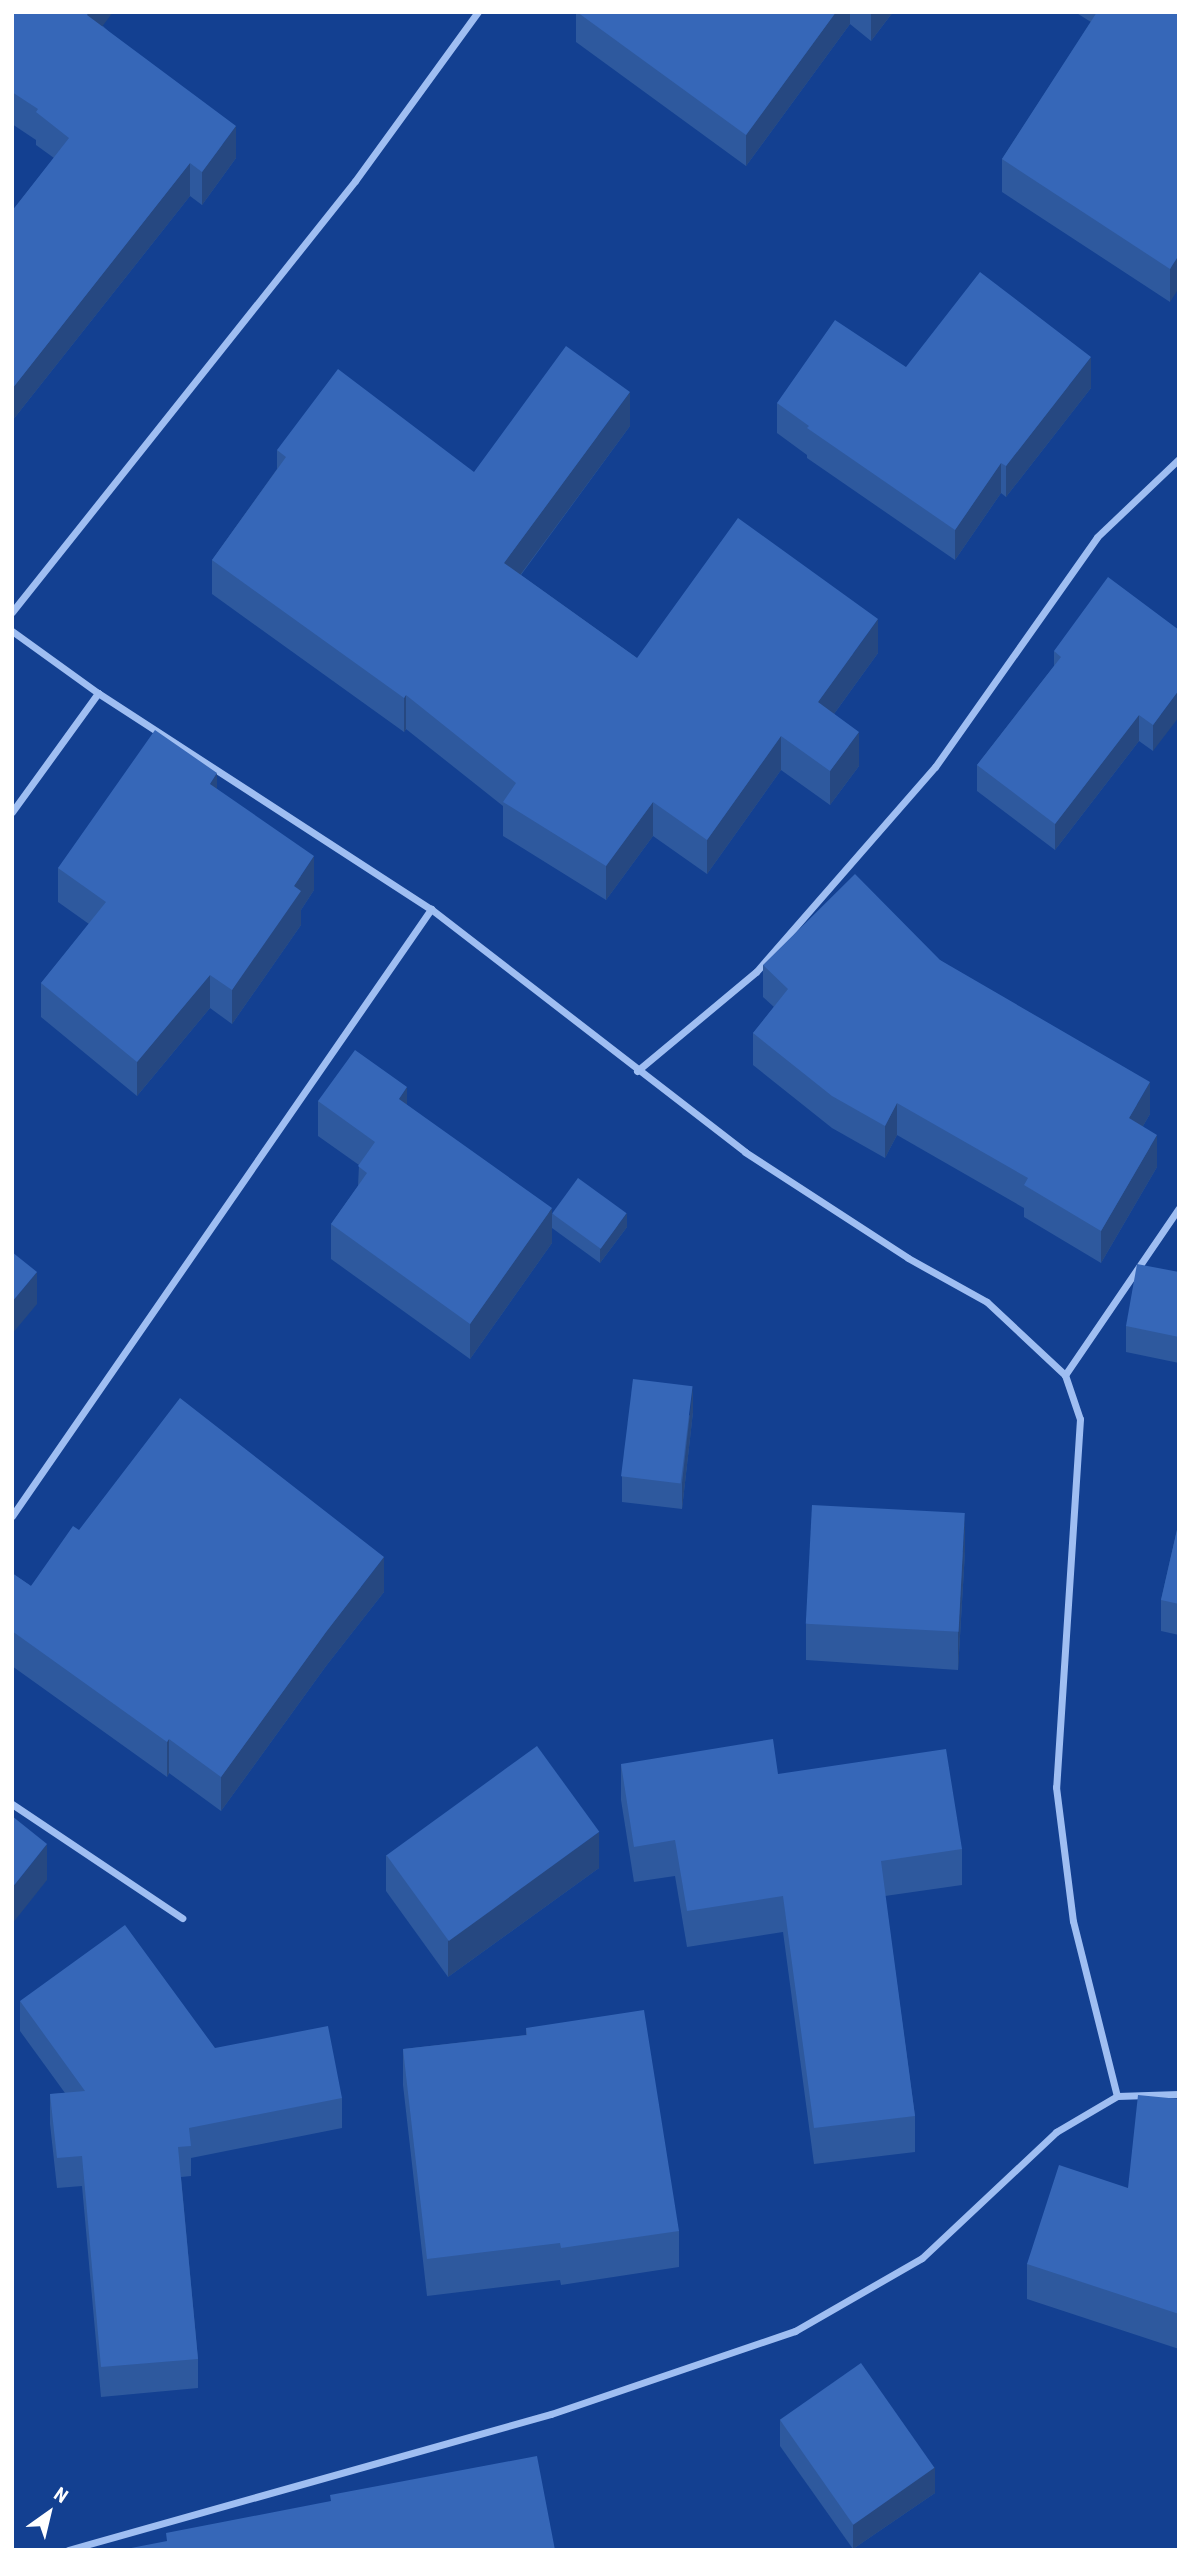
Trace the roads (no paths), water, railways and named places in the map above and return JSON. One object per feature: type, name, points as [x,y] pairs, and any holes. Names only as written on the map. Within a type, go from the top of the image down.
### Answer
[{"type":"street","points":[[12,612],[355,181],[478,12]]},
{"type":"street","points":[[637,1071],[756,972],[934,767],[1097,537],[1179,459]]},
{"type":"street","points":[[12,631],[98,693],[431,909],[745,1152],[908,1258],[987,1302],[1065,1376],[1080,1419],[1056,1787],[1073,1922],[1117,2096]]},
{"type":"street","points":[[12,812],[98,693]]},
{"type":"street","points":[[12,1516],[431,909]]},
{"type":"street","points":[[1065,1376],[1179,1208]]},
{"type":"street","points":[[12,1804],[182,1918]]},
{"type":"street","points":[[68,2550],[551,2414],[795,2331],[922,2258],[1056,2132],[1117,2096],[1179,2094]]}]
